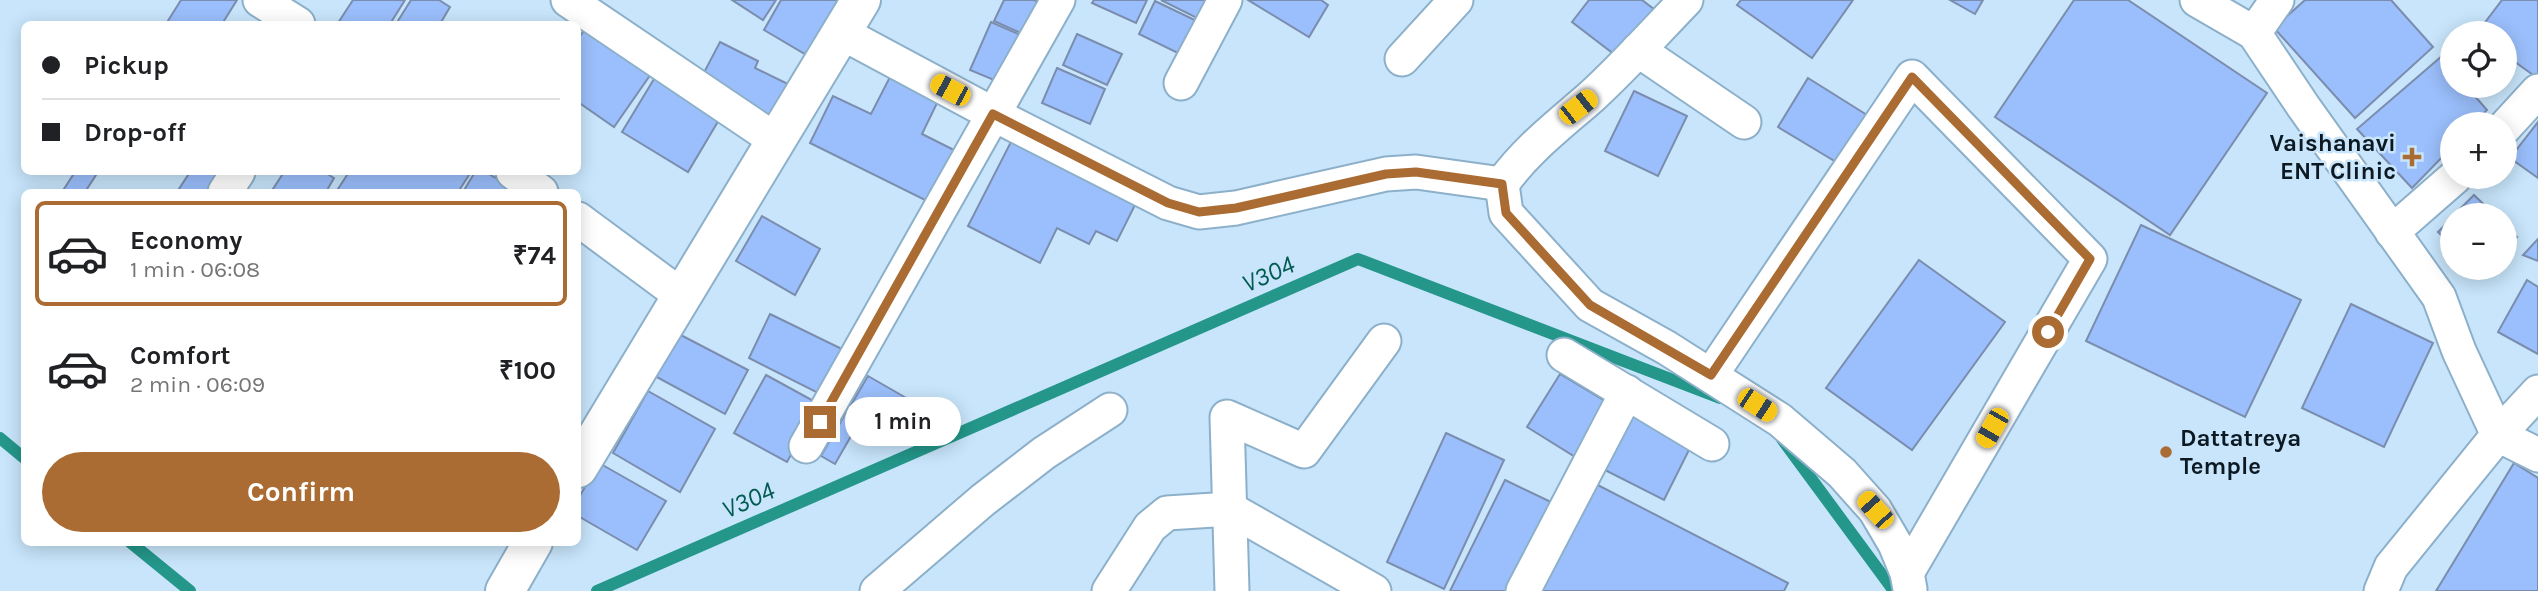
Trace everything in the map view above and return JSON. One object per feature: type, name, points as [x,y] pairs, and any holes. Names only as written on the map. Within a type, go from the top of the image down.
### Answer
[{"type":"street","points":[[260,0],[293,21]]},
{"type":"street","points":[[568,0],[777,141]]},
{"type":"street","points":[[581,463],[861,0]]},
{"type":"street","points":[[806,446],[1058,0]]},
{"type":"street","points":[[1181,83],[1226,0]]},
{"type":"street","points":[[1402,59],[1455,0]]},
{"type":"street","points":[[1685,0],[1591,97],[1516,164],[1502,184],[1506,213],[1590,305],[1711,375],[1780,420],[1842,473],[1875,510],[1895,544],[1909,582]]},
{"type":"street","points":[[2197,0],[2254,33],[2439,297],[2459,351],[2498,435],[2538,455]]},
{"type":"street","points":[[2254,33],[2277,0]]},
{"type":"street","points":[[842,33],[1168,203],[1199,212],[1236,208],[1386,174],[1416,172],[1502,184]]},
{"type":"street","points":[[1638,50],[1744,122]]},
{"type":"street","points":[[1711,375],[1912,77],[2090,259],[1909,582]]},
{"type":"street","points":[[2517,114],[2538,91]]},
{"type":"street","points":[[517,175],[537,189]]},
{"type":"street","points":[[2392,232],[2441,189]]},
{"type":"street","points":[[581,221],[682,296]]},
{"type":"street","points":[[1231,591],[1227,417],[1304,451],[1384,341]]},
{"type":"street","points":[[1564,355],[1712,444]]},
{"type":"street","points":[[1523,591],[1627,392]]},
{"type":"street","points":[[2381,591],[2391,567],[2498,435],[2538,392]]},
{"type":"street","points":[[877,591],[983,500],[1044,453],[1110,411]]},
{"type":"street","points":[[1109,591],[1150,527],[1167,513],[1230,509],[1374,591]]},
{"type":"street","points":[[508,587],[531,546]]},
{"type":"building","points":[[181,0],[237,0],[224,21],[168,21]]},
{"type":"building","points":[[353,0],[405,0],[392,21],[339,21]]},
{"type":"building","points":[[411,0],[439,0],[450,7],[442,21],[398,21]]},
{"type":"building","points":[[732,0],[776,0],[763,20]]},
{"type":"building","points":[[781,0],[839,0],[810,57],[764,30]]},
{"type":"building","points":[[1004,0],[1034,0],[1049,7],[1034,39],[994,21]]},
{"type":"building","points":[[1094,0],[1147,0],[1136,23],[1092,3]]},
{"type":"building","points":[[1161,0],[1215,0],[1205,22]]},
{"type":"building","points":[[1248,0],[1321,0],[1328,5],[1309,37]]},
{"type":"building","points":[[1589,0],[1642,0],[1659,13],[1623,61],[1572,22]]},
{"type":"building","points":[[1741,0],[1853,0],[1812,58],[1737,5]]},
{"type":"building","points":[[1950,0],[1983,0],[1975,14]]},
{"type":"building","points":[[2074,0],[2128,0],[2267,93],[2170,235],[1995,117]]},
{"type":"building","points":[[2305,0],[2391,0],[2433,47],[2355,118],[2274,28]]},
{"type":"building","points":[[2502,0],[2538,0],[2536,77],[2517,63],[2517,21],[2486,21]]},
{"type":"building","points":[[1155,1],[1203,24],[1186,57],[1139,34]]},
{"type":"building","points":[[991,22],[1027,38],[1006,85],[970,70]]},
{"type":"building","points":[[588,25],[653,71],[614,127],[581,104],[581,35]]},
{"type":"building","points":[[1077,34],[1122,54],[1107,85],[1063,65]]},
{"type":"building","points":[[720,42],[758,61],[755,68],[790,85],[774,119],[699,82]]},
{"type":"building","points":[[2440,58],[2440,98],[2476,98],[2487,110],[2440,112],[2440,159],[2412,188],[2357,129]]},
{"type":"building","points":[[1057,68],[1105,89],[1090,124],[1042,103]]},
{"type":"building","points":[[892,73],[940,97],[922,134],[960,153],[935,205],[810,143],[833,96],[871,114]]},
{"type":"building","points":[[657,74],[723,113],[688,172],[622,132]]},
{"type":"building","points":[[1808,78],[1875,120],[1846,168],[1778,127]]},
{"type":"building","points":[[1634,91],[1687,116],[1658,176],[1605,151]]},
{"type":"building","points":[[2538,122],[2538,178],[2517,163],[2517,149]]},
{"type":"building","points":[[1015,134],[1139,197],[1117,241],[1096,231],[1089,244],[1057,228],[1040,263],[968,226]]},
{"type":"building","points":[[73,175],[96,175],[87,189],[64,189]]},
{"type":"building","points":[[188,175],[232,175],[223,189],[179,189]]},
{"type":"building","points":[[282,175],[329,175],[334,178],[328,189],[273,189]]},
{"type":"building","points":[[347,175],[469,175],[460,189],[338,189]]},
{"type":"building","points":[[473,175],[490,175],[516,189],[465,189]]},
{"type":"building","points":[[2474,195],[2482,203],[2466,203]]},
{"type":"building","points":[[762,216],[820,249],[795,295],[736,261]]},
{"type":"building","points":[[2141,225],[2301,300],[2245,417],[2086,341]]},
{"type":"building","points":[[2538,239],[2538,261],[2523,255]]},
{"type":"building","points":[[1919,260],[2005,322],[1912,450],[1826,388]]},
{"type":"building","points":[[2527,280],[2538,287],[2538,354],[2498,332]]},
{"type":"building","points":[[2351,304],[2433,343],[2384,447],[2302,408]]},
{"type":"building","points":[[770,314],[846,351],[824,396],[749,358]]},
{"type":"building","points":[[675,332],[748,370],[725,414],[653,375]]},
{"type":"building","points":[[1560,374],[1610,404],[1577,458],[1527,427]]},
{"type":"building","points":[[766,375],[819,404],[787,462],[734,433]]},
{"type":"building","points":[[868,376],[908,399],[891,428],[851,405]]},
{"type":"building","points":[[648,391],[715,429],[680,492],[613,453]]},
{"type":"building","points":[[848,409],[862,417],[835,464],[821,456]]},
{"type":"building","points":[[1633,409],[1694,440],[1664,500],[1603,469]]},
{"type":"building","points":[[1446,433],[1504,460],[1444,589],[1387,562]]},
{"type":"building","points":[[599,463],[666,501],[637,550],[581,518],[581,494]]},
{"type":"building","points":[[2514,463],[2538,478],[2538,591],[2436,591]]},
{"type":"building","points":[[1505,480],[1551,502],[1507,591],[1450,591]]},
{"type":"building","points":[[1588,480],[1788,583],[1784,591],[1531,591]]},
{"type":"waterway","name":"V304","points":[[597,591],[1358,259],[1720,398]]},
{"type":"waterway","name":"V304","points":[[0,438],[21,456]]},
{"type":"waterway","name":"V304","points":[[1782,439],[1894,591]]},
{"type":"waterway","name":"V304","points":[[135,546],[190,591]]},
{"type":"place","name":"Vaishanavi ENT Clinic","points":[[2412,157]]},
{"type":"place","name":"Dattatreya Temple","points":[[2166,452]]},
{"type":"route","points":[[820,422],[993,114],[1168,203],[1199,212],[1236,208],[1386,174],[1416,172],[1502,184],[1506,213],[1590,305],[1711,375],[1912,77],[2090,259],[2048,332]]}]
